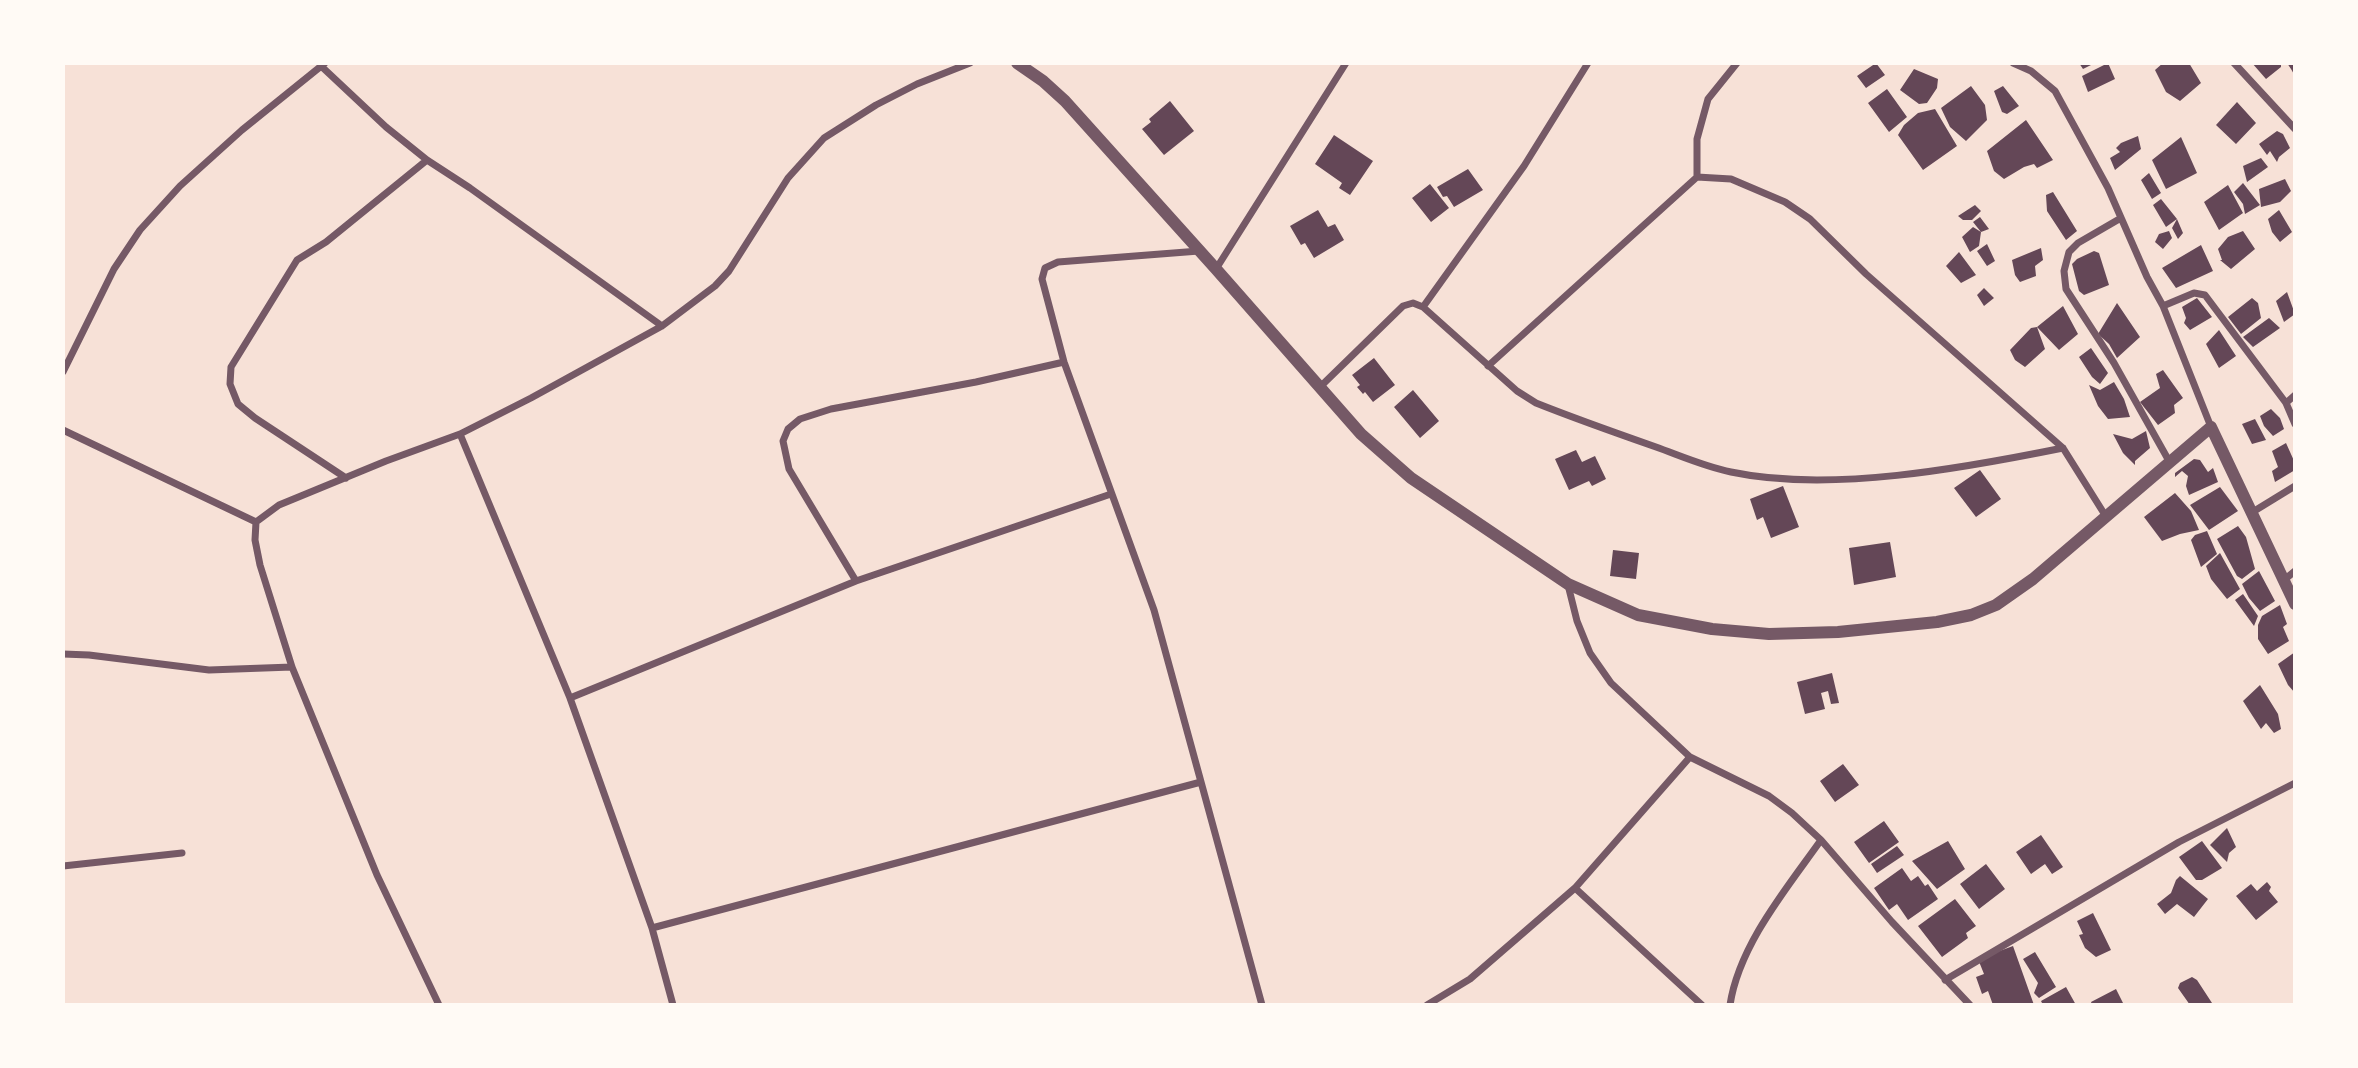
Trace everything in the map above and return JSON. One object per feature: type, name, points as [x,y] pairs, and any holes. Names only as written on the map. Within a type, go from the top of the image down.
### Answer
[{"type":"street","points":[[256,522],[279,505],[460,434],[662,326],[706,295],[722,278],[788,178],[824,138],[876,105],[917,84],[970,63]]},
{"type":"street","points":[[1017,63],[1065,101],[1360,434],[1411,478],[1568,584],[1638,615],[1712,629],[1769,634],[1839,632],[1937,622],[1971,615],[1996,605],[2066,553],[2105,515],[2211,427]]},
{"type":"street","points":[[1216,269],[1346,63]]},
{"type":"street","points":[[1423,307],[1524,166],[1588,63]]},
{"type":"street","points":[[1697,177],[1697,139],[1708,99],[1737,63]]},
{"type":"street","points":[[2014,63],[2031,71],[2054,91],[2108,188],[2147,277],[2163,306],[2211,427],[2295,604]]},
{"type":"street","points":[[2234,63],[2295,130]]},
{"type":"street","points":[[63,372],[114,269],[139,230],[180,186],[231,139],[323,64],[386,127],[427,160],[662,326]]},
{"type":"street","points":[[346,478],[254,418],[238,404],[230,384],[231,367],[297,260],[326,242],[427,160]]},
{"type":"street","points":[[1488,366],[1697,177],[1731,179],[1785,202],[1810,219],[1866,274],[2063,448],[2105,515]]},
{"type":"street","points":[[2121,218],[2078,243],[2069,252],[2064,271],[2066,289],[2114,363],[2169,461]]},
{"type":"street","points":[[1199,251],[1058,262],[1045,268],[1042,285],[1064,362],[1154,610],[1262,1005]]},
{"type":"street","points":[[2163,306],[2194,293],[2205,295],[2286,403],[2295,424]]},
{"type":"street","points":[[1320,387],[1403,306],[1413,303],[1423,307],[1517,391],[1536,403],[1671,453],[1732,472],[1798,479],[1857,478],[1985,464],[2063,448]]},
{"type":"street","points":[[856,581],[789,469],[783,441],[788,429],[800,419],[831,409],[976,382],[1064,362]]},
{"type":"street","points":[[2286,403],[2295,395]]},
{"type":"street","points":[[63,430],[256,522]]},
{"type":"street","points":[[460,434],[570,698],[652,929],[673,1005]]},
{"type":"street","points":[[2251,513],[2295,486]]},
{"type":"street","points":[[570,698],[856,581],[1111,494]]},
{"type":"street","points":[[256,522],[255,540],[260,565],[292,667],[377,875],[439,1005]]},
{"type":"street","points":[[2284,580],[2295,571]]},
{"type":"street","points":[[1568,584],[1577,621],[1590,653],[1611,683],[1690,757],[1769,796],[1792,813],[1821,840],[1970,1005]]},
{"type":"street","points":[[63,654],[209,670],[292,667]]},
{"type":"street","points":[[1427,1005],[1470,979],[1575,888],[1690,757]]},
{"type":"street","points":[[652,929],[1201,782]]},
{"type":"street","points":[[1945,980],[2179,842],[2295,783]]},
{"type":"street","points":[[1730,1005],[1749,949],[1779,899],[1821,840]]},
{"type":"street","points":[[63,866],[182,853]]},
{"type":"street","points":[[1575,888],[1702,1005]]},
{"type":"building","points":[[1876,63],[1885,75],[1866,88],[1857,76]]},
{"type":"building","points":[[2079,63],[2095,63],[2083,69]]},
{"type":"building","points":[[2108,63],[2115,79],[2088,92],[2082,76]]},
{"type":"building","points":[[2163,63],[2189,63],[2201,83],[2180,101],[2166,92],[2155,70]]},
{"type":"building","points":[[2252,63],[2281,63],[2281,67],[2266,79]]},
{"type":"building","points":[[2287,63],[2295,63],[2295,76],[2291,69]]},
{"type":"building","points":[[1914,69],[1938,79],[1937,88],[1927,103],[1919,104],[1900,90]]},
{"type":"building","points":[[1971,86],[1985,105],[1987,120],[1966,141],[1950,127],[1941,108]]},
{"type":"building","points":[[2003,86],[2019,106],[2007,114],[2002,112],[1994,91]]},
{"type":"building","points":[[1887,89],[1907,117],[1889,132],[1868,103]]},
{"type":"building","points":[[1170,101],[1194,131],[1164,155],[1142,129],[1151,122],[1149,119]]},
{"type":"building","points":[[2237,102],[2256,123],[2236,144],[2216,125]]},
{"type":"building","points":[[1935,109],[1957,146],[1923,170],[1898,135],[1904,125],[1918,113]]},
{"type":"building","points":[[2026,120],[2053,160],[2037,168],[2034,164],[2024,167],[2004,179],[1994,171],[1987,151]]},
{"type":"building","points":[[2277,131],[2283,134],[2290,148],[2277,162],[2270,151],[2267,155],[2259,144]]},
{"type":"building","points":[[1334,135],[1373,161],[1350,195],[1339,188],[1342,183],[1315,164]]},
{"type":"building","points":[[2138,136],[2141,149],[2115,170],[2110,158],[2120,152],[2116,148]]},
{"type":"building","points":[[2181,137],[2197,173],[2166,189],[2152,160]]},
{"type":"building","points":[[2261,158],[2268,167],[2247,182],[2243,166]]},
{"type":"building","points":[[1468,169],[1483,190],[1454,207],[1437,187]]},
{"type":"building","points":[[2149,173],[2161,193],[2152,199],[2141,180]]},
{"type":"building","points":[[2285,179],[2291,191],[2280,202],[2261,207],[2259,189]]},
{"type":"building","points":[[2243,183],[2260,205],[2245,214],[2243,204],[2234,192]]},
{"type":"building","points":[[1430,184],[1449,208],[1431,222],[1412,198]]},
{"type":"building","points":[[2228,185],[2243,213],[2219,230],[2204,202]]},
{"type":"building","points":[[2053,192],[2077,231],[2066,240],[2047,211],[2046,195]]},
{"type":"building","points":[[2161,199],[2177,219],[2166,227],[2153,205]]},
{"type":"building","points":[[1975,205],[1981,211],[1972,220],[1963,220],[1958,216]]},
{"type":"building","points":[[1318,210],[1328,227],[1335,224],[1344,240],[1314,258],[1305,243],[1301,245],[1290,226]]},
{"type":"building","points":[[2279,210],[2292,232],[2280,242],[2272,232],[2268,219]]},
{"type":"building","points":[[1980,217],[1989,229],[1981,232],[1973,222]]},
{"type":"building","points":[[2177,219],[2183,233],[2178,239],[2172,228]]},
{"type":"building","points":[[1973,227],[1981,232],[1979,246],[1970,252],[1962,237]]},
{"type":"building","points":[[2169,231],[2172,238],[2163,249],[2155,242],[2159,234]]},
{"type":"building","points":[[2243,231],[2255,249],[2231,269],[2220,260],[2218,249],[2228,237]]},
{"type":"building","points":[[1987,244],[1995,261],[1987,266],[1977,251]]},
{"type":"building","points":[[2201,245],[2213,271],[2176,288],[2162,268]]},
{"type":"building","points":[[2041,248],[2043,260],[2035,266],[2036,276],[2020,282],[2015,275],[2012,260]]},
{"type":"building","points":[[2094,251],[2099,253],[2109,285],[2084,295],[2079,291],[2072,264]]},
{"type":"building","points":[[1959,252],[1976,275],[1961,283],[1946,266]]},
{"type":"building","points":[[1984,288],[1994,298],[1984,306],[1977,295]]},
{"type":"building","points":[[2287,292],[2295,314],[2284,322],[2276,301]]},
{"type":"building","points":[[2197,298],[2212,317],[2190,330],[2184,323],[2186,318],[2182,307]]},
{"type":"building","points":[[2252,298],[2258,303],[2261,318],[2241,334],[2228,317]]},
{"type":"building","points":[[2117,303],[2140,337],[2117,358],[2109,344],[2098,334]]},
{"type":"building","points":[[2063,306],[2078,334],[2059,350],[2037,327]]},
{"type":"building","points":[[2269,318],[2280,328],[2253,347],[2243,337]]},
{"type":"building","points":[[2037,327],[2045,349],[2025,367],[2015,360],[2010,350],[2031,328]]},
{"type":"building","points":[[2219,330],[2236,356],[2219,368],[2206,344]]},
{"type":"building","points":[[2091,348],[2108,373],[2100,384],[2079,357]]},
{"type":"building","points":[[1374,358],[1395,385],[1373,402],[1357,387],[1360,385],[1352,375]]},
{"type":"building","points":[[2163,370],[2183,398],[2174,405],[2175,413],[2158,425],[2140,402],[2160,388],[2156,374]]},
{"type":"building","points":[[2114,382],[2130,417],[2108,419],[2098,406],[2089,385],[2100,390]]},
{"type":"building","points":[[1413,390],[1439,421],[1420,438],[1394,407]]},
{"type":"building","points":[[2271,409],[2280,418],[2284,429],[2273,436],[2260,416]]},
{"type":"building","points":[[2255,419],[2266,440],[2252,444],[2242,424]]},
{"type":"building","points":[[2146,431],[2150,448],[2135,461],[2135,465],[2123,453],[2113,434],[2132,439]]},
{"type":"building","points":[[2286,443],[2295,463],[2295,470],[2275,482],[2272,471],[2278,467],[2272,451]]},
{"type":"building","points":[[1576,450],[1582,462],[1595,456],[1606,479],[1592,486],[1589,481],[1569,490],[1555,459]]},
{"type":"building","points":[[2194,459],[2200,460],[2208,472],[2213,468],[2218,482],[2189,495],[2186,486],[2188,476],[2182,471],[2175,477],[2175,473]]},
{"type":"building","points":[[1980,470],[2001,499],[1976,517],[1954,488]]},
{"type":"building","points":[[1783,486],[1799,527],[1771,538],[1763,517],[1757,520],[1750,499]]},
{"type":"building","points":[[2220,487],[2238,511],[2209,530],[2190,505]]},
{"type":"building","points":[[2175,493],[2191,511],[2199,530],[2162,541],[2144,517]]},
{"type":"building","points":[[2238,526],[2246,537],[2255,569],[2242,579],[2237,576],[2217,539]]},
{"type":"building","points":[[2207,531],[2217,554],[2201,567],[2191,540],[2195,535]]},
{"type":"building","points":[[1890,542],[1896,577],[1854,585],[1849,548]]},
{"type":"building","points":[[1613,550],[1639,553],[1636,579],[1610,576]]},
{"type":"building","points":[[2220,553],[2240,589],[2227,599],[2211,579],[2206,566]]},
{"type":"building","points":[[2259,571],[2275,601],[2260,611],[2242,584]]},
{"type":"building","points":[[2243,594],[2258,616],[2254,626],[2235,600]]},
{"type":"building","points":[[2280,605],[2287,624],[2283,627],[2289,641],[2268,654],[2258,639],[2258,625],[2262,616]]},
{"type":"building","points":[[2295,652],[2295,693],[2278,664]]},
{"type":"building","points":[[1832,673],[1839,703],[1831,704],[1828,691],[1821,693],[1825,709],[1805,714],[1797,682]]},
{"type":"building","points":[[2260,685],[2278,714],[2281,729],[2274,733],[2266,723],[2261,729],[2243,701]]},
{"type":"building","points":[[1843,764],[1859,785],[1835,802],[1820,781]]},
{"type":"building","points":[[1884,821],[1899,842],[1869,863],[1854,842]]},
{"type":"building","points":[[2227,828],[2236,847],[2229,853],[2227,862],[2210,845]]},
{"type":"building","points":[[2041,835],[2063,867],[2052,874],[2045,864],[2031,874],[2016,852]]},
{"type":"building","points":[[1948,841],[1965,869],[1937,889],[1912,861]]},
{"type":"building","points":[[2202,841],[2222,868],[2202,880],[2196,880],[2179,857]]},
{"type":"building","points":[[1897,846],[1904,855],[1877,873],[1871,864]]},
{"type":"building","points":[[1986,864],[2005,889],[1979,909],[1960,884]]},
{"type":"building","points":[[1902,868],[1911,881],[1918,876],[1925,886],[1928,884],[1938,899],[1908,920],[1897,904],[1889,910],[1874,888]]},
{"type":"building","points":[[2180,876],[2208,899],[2194,917],[2177,904],[2165,914],[2157,904],[2171,893]]},
{"type":"building","points":[[2267,882],[2271,887],[2269,891],[2278,902],[2256,920],[2236,896],[2251,884],[2257,891]]},
{"type":"building","points":[[1955,899],[1976,926],[1966,933],[1968,938],[1942,957],[1918,926]]},
{"type":"building","points":[[2093,913],[2111,950],[2096,957],[2085,948],[2077,921]]},
{"type":"building","points":[[2013,946],[2034,1005],[1993,1005],[1988,991],[1982,994],[1976,977],[1984,974],[1978,959]]},
{"type":"building","points":[[2035,952],[2056,987],[2039,998],[2034,993],[2038,983],[2023,959]]},
{"type":"building","points":[[2192,977],[2197,980],[2212,1003],[2190,1005],[2178,988],[2180,983]]},
{"type":"building","points":[[2066,987],[2076,1005],[2043,1005],[2041,1001]]},
{"type":"building","points":[[2116,989],[2124,1005],[2092,1005],[2091,1002]]}]
